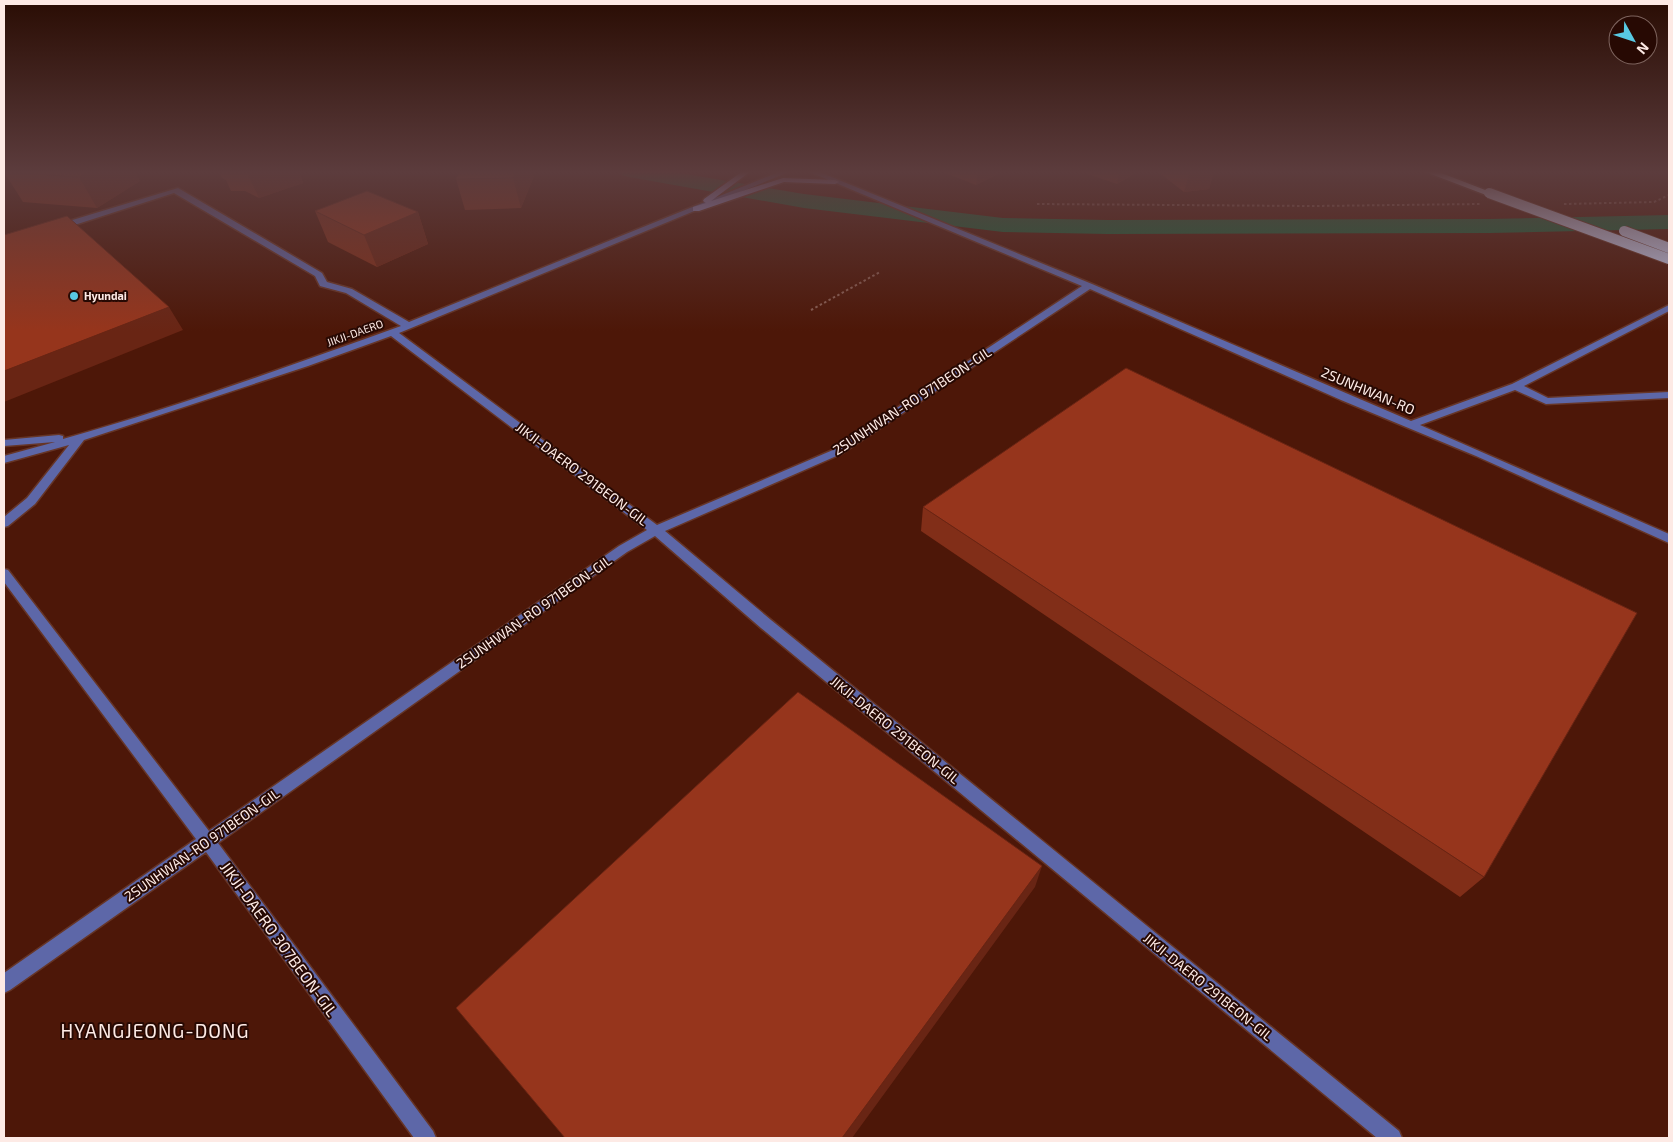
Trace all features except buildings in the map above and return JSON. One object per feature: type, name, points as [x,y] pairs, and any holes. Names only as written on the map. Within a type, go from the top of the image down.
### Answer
[{"type":"highway","points":[[1574,224],[1669,259]]},
{"type":"highway","points":[[1602,224],[1669,248]]},
{"type":"street","points":[[49,230],[67,224]]},
{"type":"street","points":[[233,224],[319,275],[323,284],[349,291],[408,326]]},
{"type":"street","name":"JIKJI-DAERO","points":[[4,460],[118,427],[305,364],[408,326],[658,224]]},
{"type":"street","name":"2SUNHWAN-RO","points":[[939,224],[1089,286],[1669,539]]},
{"type":"street","name":"2SUNHWAN-RO 971BEON-GIL","points":[[4,984],[623,549],[656,530],[837,452],[1089,286]]},
{"type":"street","points":[[1411,425],[1516,386],[1669,308]]},
{"type":"street","name":"JIKJI-DAERO 291BEON-GIL","points":[[392,332],[656,530],[766,624],[1392,1138]]},
{"type":"street","points":[[1516,386],[1546,401],[1669,395]]},
{"type":"street","points":[[4,443],[72,436],[118,427]]},
{"type":"street","points":[[4,523],[31,501],[80,438]]},
{"type":"street","name":"JIKJI-DAERO 307BEON-GIL","points":[[4,573],[208,842],[426,1138]]},
{"type":"path","points":[[811,310],[880,272]]},
{"type":"waterway","points":[[997,224],[1108,227],[1566,224]]},
{"type":"place","name":"Hyundai","points":[[74,296]]},
{"type":"district","name":"HYANGJEONG-DONG","points":[[155,1031]]}]
